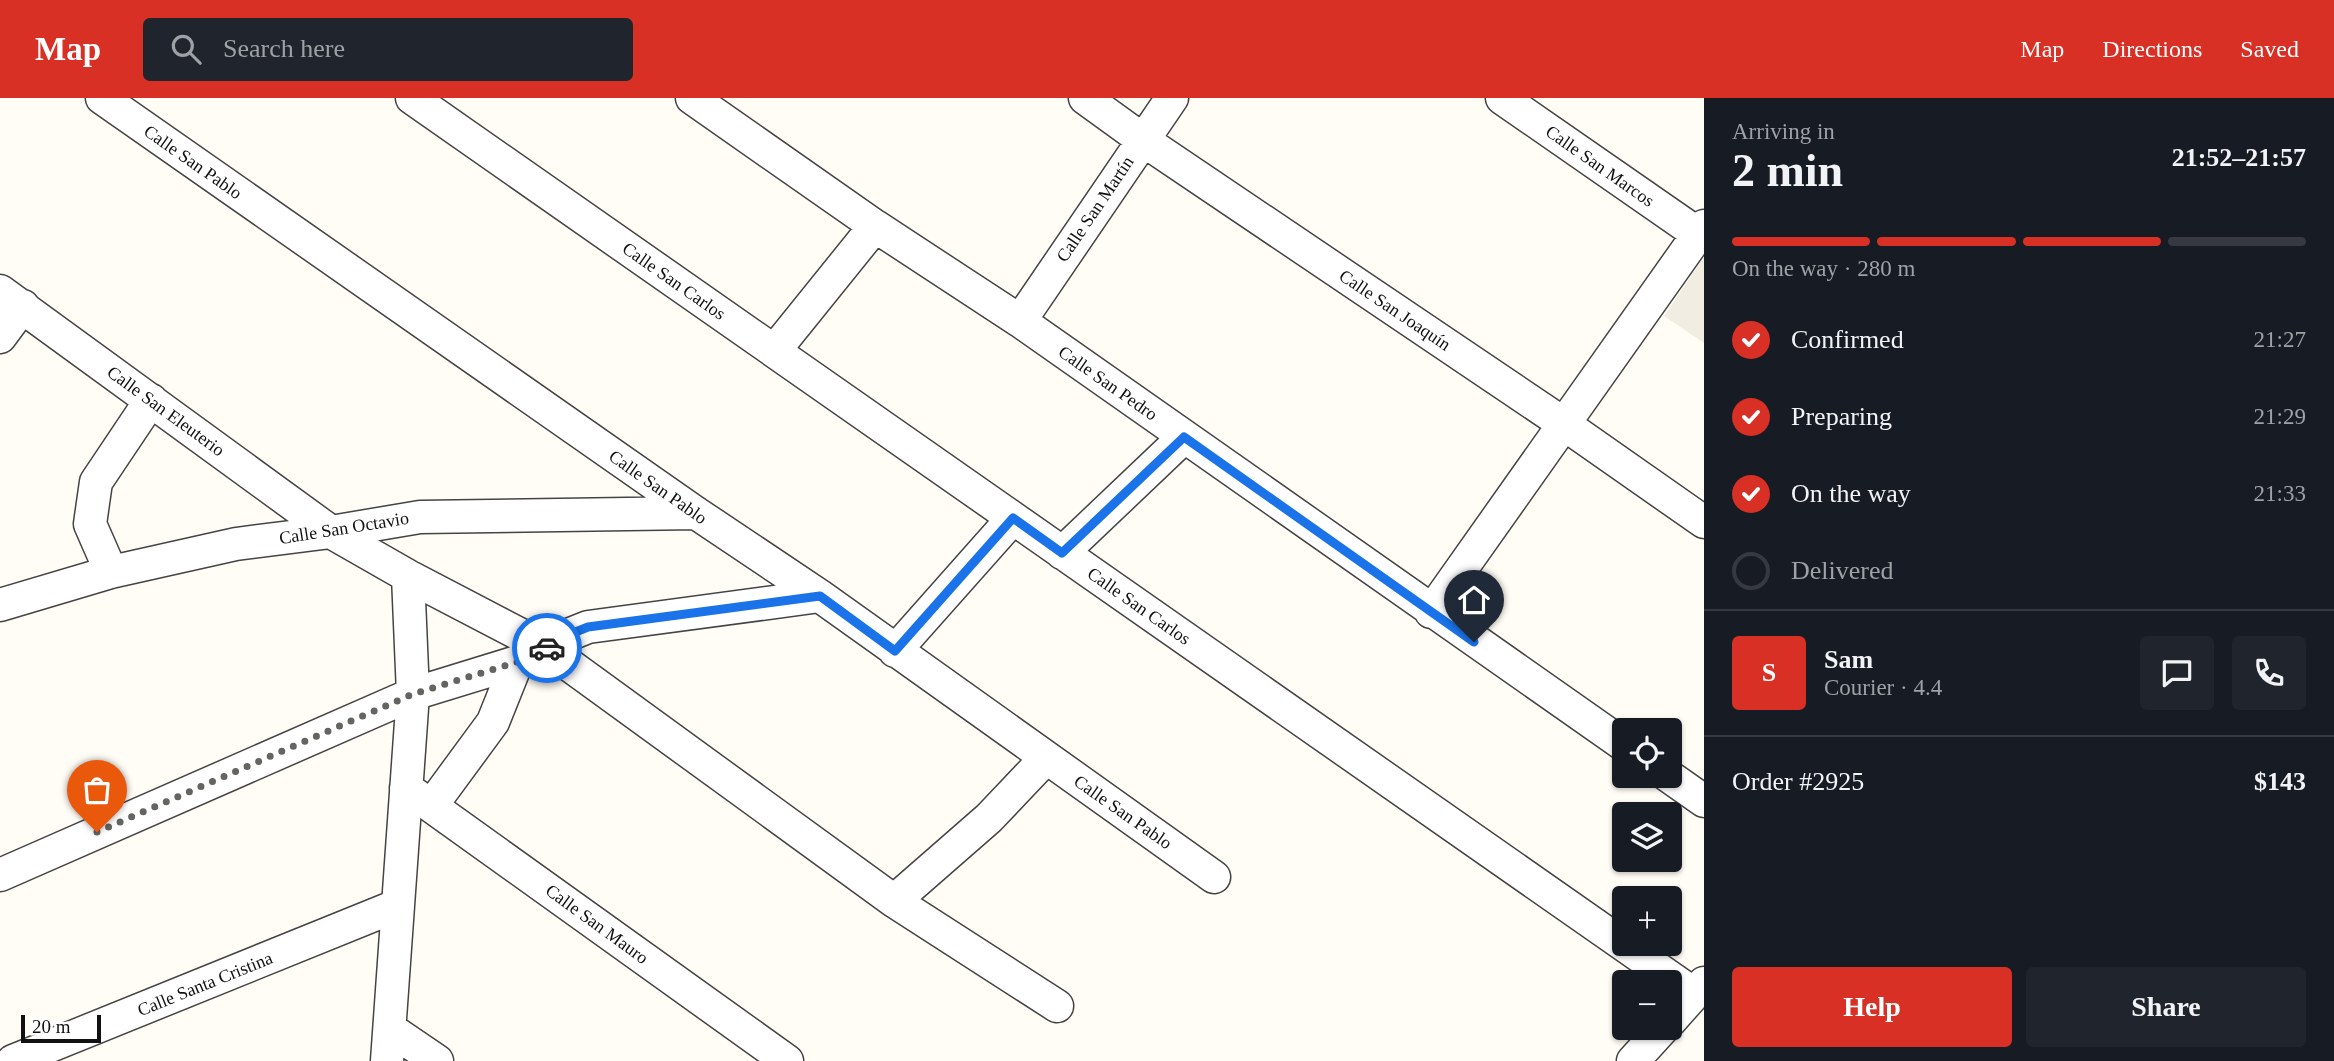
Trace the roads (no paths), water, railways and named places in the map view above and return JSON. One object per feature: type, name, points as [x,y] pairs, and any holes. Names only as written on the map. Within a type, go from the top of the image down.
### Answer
[{"type":"street","name":"Calle San Pablo","points":[[102,98],[696,513],[820,596],[1214,877]]},
{"type":"street","name":"Calle San Carlos","points":[[412,98],[1062,553],[1699,988]]},
{"type":"street","name":"Calle San Joaquín","points":[[1085,98],[1704,522]]},
{"type":"street","name":"Calle San Martín","points":[[1020,321],[1172,98]]},
{"type":"street","name":"Calle San Marcos","points":[[1502,98],[1701,230]]},
{"type":"street","name":"Calle San Pedro","points":[[699,100],[875,226],[1020,321],[1612,737]]},
{"type":"street","points":[[775,350],[875,226]]},
{"type":"street","points":[[1431,612],[1701,230]]},
{"type":"street","points":[[0,337],[11,298]]},
{"type":"street","name":"Calle San Eleuterio","points":[[11,298],[331,532],[408,576],[546,648],[894,901],[1057,1006]]},
{"type":"street","points":[[111,572],[90,524],[96,482],[151,400]]},
{"type":"street","points":[[1062,553],[1184,437]]},
{"type":"street","name":"Calle San Octavio","points":[[0,605],[111,572],[236,544],[420,517],[696,513]]},
{"type":"street","points":[[895,651],[1013,518]]},
{"type":"street","points":[[387,1061],[413,694],[408,576]]},
{"type":"street","points":[[0,875],[413,694],[517,662],[588,627],[820,596]]},
{"type":"street","points":[[432,805],[493,722],[517,662]]},
{"type":"street","points":[[894,901],[989,818],[1046,758]]},
{"type":"street","points":[[1682,786],[1704,801]]},
{"type":"street","name":"Calle San Mauro","points":[[406,788],[787,1061]]},
{"type":"street","name":"Calle Santa Cristina","points":[[13,1061],[396,906]]},
{"type":"street","points":[[1682,1007],[1699,988]]},
{"type":"street","points":[[390,1028],[437,1061]]},
{"type":"street","points":[[1633,1061],[1652,1040]]}]
